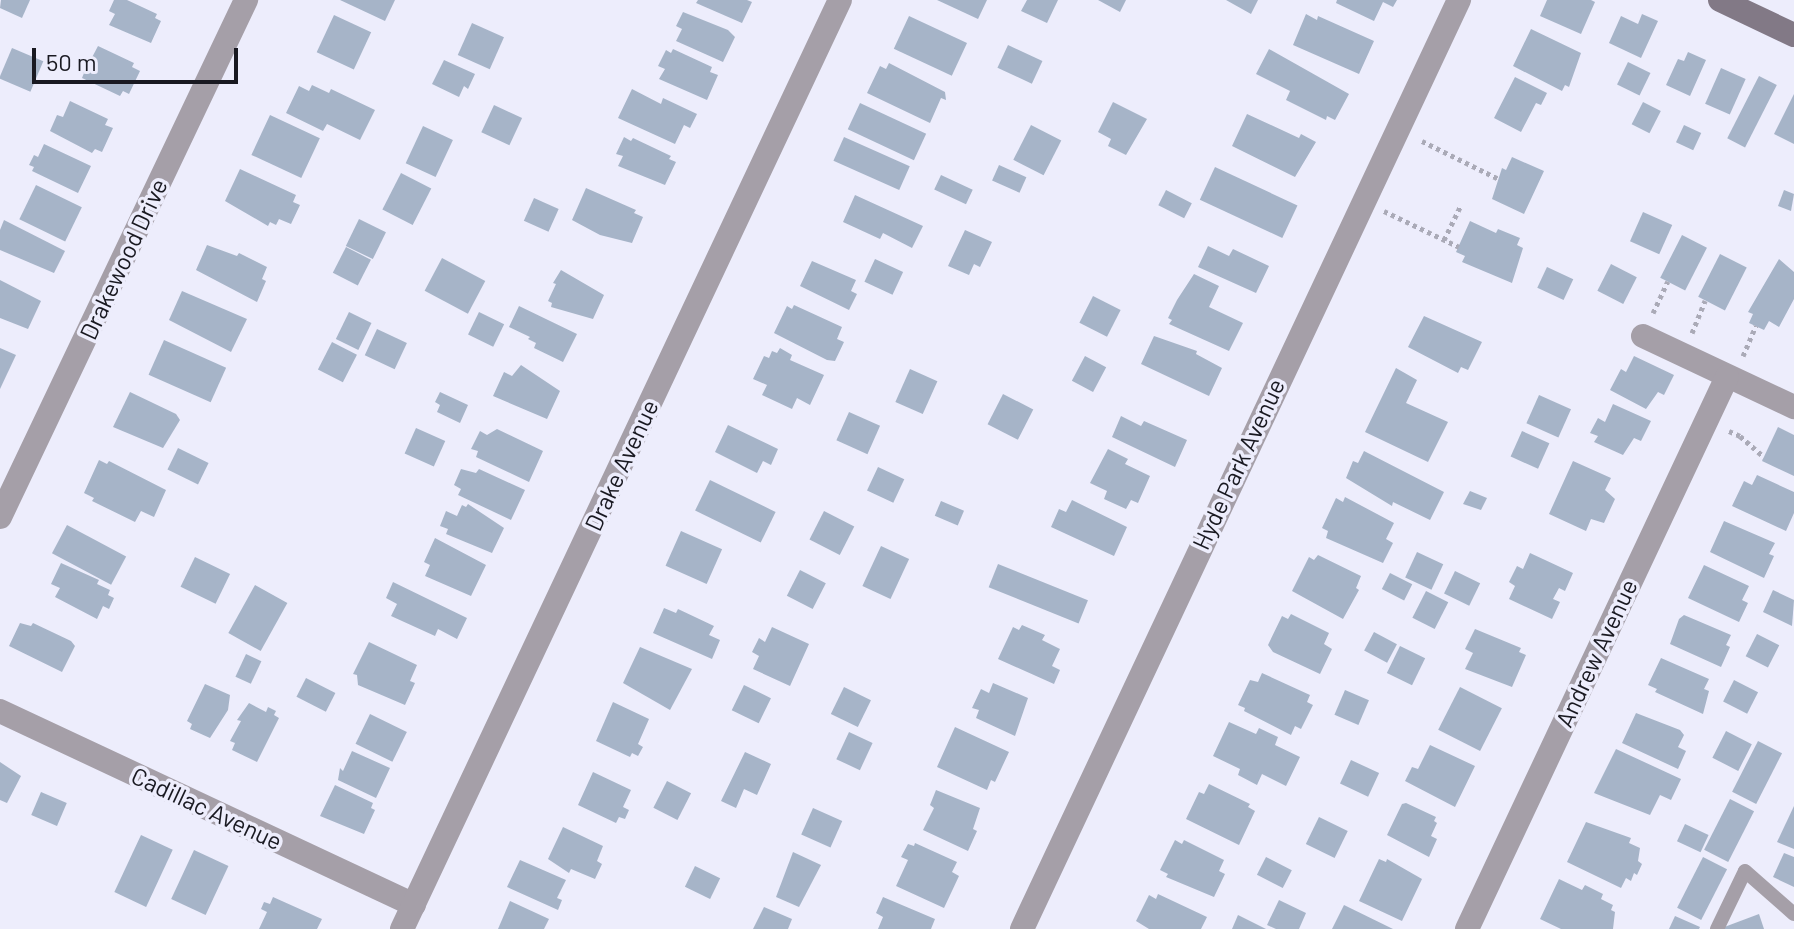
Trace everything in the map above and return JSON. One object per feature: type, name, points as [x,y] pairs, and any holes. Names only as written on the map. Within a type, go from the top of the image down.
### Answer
[{"type":"street","name":"Drakewood Drive","points":[[0,517],[246,0]]},
{"type":"street","name":"Drake Avenue","points":[[402,929],[840,0]]},
{"type":"street","name":"Hyde Park Avenue","points":[[1022,929],[1361,201],[1459,0]]},
{"type":"street","points":[[1720,0],[1794,35]]},
{"type":"street","points":[[1643,336],[1794,407]]},
{"type":"street","name":"Andrew Avenue","points":[[1467,929],[1727,377]]},
{"type":"street","name":"Cadillac Avenue","points":[[0,711],[414,905]]},
{"type":"lane","points":[[1717,929],[1745,871],[1794,914]]},
{"type":"path","points":[[1422,141],[1497,178]]},
{"type":"path","points":[[1361,201],[1459,247]]},
{"type":"path","points":[[1444,240],[1461,205]]},
{"type":"path","points":[[1653,313],[1668,281]]},
{"type":"path","points":[[1743,356],[1756,326]]},
{"type":"path","points":[[1729,431],[1740,436],[1764,457]]},
{"type":"building","points":[[1,0],[30,0],[22,18],[0,8]]},
{"type":"building","points":[[114,0],[127,0],[157,14],[155,18],[161,21],[151,43],[109,25],[115,14],[109,11]]},
{"type":"building","points":[[340,0],[395,0],[385,21]]},
{"type":"building","points":[[698,0],[752,2],[742,23],[696,3]]},
{"type":"building","points":[[937,0],[987,0],[978,19]]},
{"type":"building","points":[[1027,0],[1058,0],[1047,23],[1021,11]]},
{"type":"building","points":[[1098,0],[1126,0],[1120,12]]},
{"type":"building","points":[[1226,0],[1258,0],[1251,14]]},
{"type":"building","points":[[1337,0],[1397,0],[1393,7],[1383,2],[1374,21],[1336,3]]},
{"type":"building","points":[[1547,0],[1595,2],[1581,34],[1540,16]]},
{"type":"building","points":[[683,12],[728,30],[735,37],[723,62],[676,41],[682,29],[676,26]]},
{"type":"building","points":[[1306,14],[1317,20],[1318,16],[1374,41],[1359,74],[1293,45]]},
{"type":"building","points":[[1642,14],[1658,21],[1641,58],[1609,43],[1621,16],[1638,24]]},
{"type":"building","points":[[334,15],[371,32],[354,69],[317,52]]},
{"type":"building","points":[[909,16],[967,43],[952,76],[894,49]]},
{"type":"building","points":[[472,23],[504,37],[490,69],[458,55]]},
{"type":"building","points":[[1531,29],[1581,53],[1569,87],[1565,85],[1562,91],[1513,66]]},
{"type":"building","points":[[1008,45],[1042,61],[1032,84],[997,68]]},
{"type":"building","points":[[98,46],[134,63],[132,67],[140,71],[129,94],[123,91],[120,96],[82,78],[84,73],[80,72],[84,65],[87,67]]},
{"type":"building","points":[[12,48],[43,61],[30,92],[0,79]]},
{"type":"building","points":[[673,49],[712,67],[710,72],[718,75],[707,100],[659,79],[665,69],[658,66],[666,50],[671,53]]},
{"type":"building","points":[[1269,49],[1349,94],[1335,120],[1327,116],[1326,120],[1286,100],[1290,91],[1256,74]]},
{"type":"building","points":[[1688,52],[1706,60],[1690,96],[1666,85],[1678,59],[1684,61]]},
{"type":"building","points":[[444,60],[475,74],[468,89],[464,86],[459,97],[432,84]]},
{"type":"building","points":[[1628,62],[1650,73],[1640,95],[1617,84]]},
{"type":"building","points":[[889,63],[945,92],[946,100],[941,98],[930,123],[867,93],[880,66],[886,69]]},
{"type":"building","points":[[1721,68],[1746,79],[1730,115],[1705,104]]},
{"type":"building","points":[[1759,76],[1777,85],[1745,147],[1727,138]]},
{"type":"building","points":[[1515,77],[1547,93],[1541,105],[1536,103],[1521,132],[1494,118]]},
{"type":"building","points":[[312,85],[329,93],[331,89],[375,110],[360,140],[327,124],[323,131],[286,113],[299,86],[309,91]]},
{"type":"building","points":[[632,89],[661,104],[663,98],[697,114],[690,128],[684,125],[675,144],[618,118]]},
{"type":"building","points":[[1794,94],[1794,144],[1774,134]]},
{"type":"building","points":[[70,101],[108,119],[105,125],[113,128],[102,152],[95,149],[92,153],[50,131],[57,115],[63,117]]},
{"type":"building","points":[[1113,102],[1147,119],[1126,155],[1108,146],[1111,139],[1098,132]]},
{"type":"building","points":[[1643,102],[1661,111],[1649,133],[1632,124]]},
{"type":"building","points":[[860,103],[926,134],[914,160],[848,129]]},
{"type":"building","points":[[494,105],[522,118],[509,145],[481,132]]},
{"type":"building","points":[[1247,114],[1299,138],[1301,134],[1316,142],[1295,177],[1232,146]]},
{"type":"building","points":[[270,115],[320,138],[301,178],[251,155]]},
{"type":"building","points":[[1031,125],[1061,140],[1044,175],[1013,160]]},
{"type":"building","points":[[1684,125],[1701,133],[1693,150],[1676,142]]},
{"type":"building","points":[[423,126],[453,140],[436,177],[406,163]]},
{"type":"building","points":[[624,137],[631,141],[633,138],[671,156],[669,159],[676,162],[665,185],[618,166],[623,156],[616,154]]},
{"type":"building","points":[[844,137],[910,166],[899,190],[833,161]]},
{"type":"building","points":[[44,144],[91,166],[78,193],[32,171],[34,167],[29,165],[34,155],[38,157]]},
{"type":"building","points":[[1512,157],[1544,171],[1524,214],[1492,199],[1502,168],[1506,170]]},
{"type":"building","points":[[999,165],[1026,177],[1019,193],[992,181]]},
{"type":"building","points":[[1215,167],[1297,205],[1282,238],[1200,200]]},
{"type":"building","points":[[240,169],[296,195],[293,202],[300,205],[291,224],[279,219],[276,225],[270,222],[268,226],[225,201]]},
{"type":"building","points":[[401,173],[431,188],[413,225],[382,210]]},
{"type":"building","points":[[941,175],[973,190],[966,204],[934,190]]},
{"type":"building","points":[[36,185],[82,207],[65,242],[19,219]]},
{"type":"building","points":[[586,188],[636,210],[634,213],[643,217],[632,243],[600,235],[572,220]]},
{"type":"building","points":[[1166,190],[1192,203],[1184,218],[1158,205]]},
{"type":"building","points":[[1784,190],[1794,194],[1791,211],[1778,206]]},
{"type":"building","points":[[855,195],[923,226],[912,248],[883,233],[880,239],[843,222]]},
{"type":"building","points":[[534,198],[559,209],[548,232],[524,221]]},
{"type":"building","points":[[1643,212],[1672,225],[1659,254],[1630,241]]},
{"type":"building","points":[[359,219],[386,232],[373,259],[346,246]]},
{"type":"building","points":[[4,220],[65,251],[54,273],[0,250],[0,230]]},
{"type":"building","points":[[1470,221],[1496,233],[1498,229],[1520,238],[1517,245],[1523,248],[1512,283],[1462,262],[1465,256],[1456,252]]},
{"type":"building","points":[[965,230],[992,242],[980,267],[974,264],[969,275],[948,266]]},
{"type":"building","points":[[1682,235],[1707,248],[1685,290],[1660,278]]},
{"type":"building","points":[[207,245],[237,256],[239,253],[267,267],[262,279],[266,281],[257,302],[196,270]]},
{"type":"building","points":[[1208,246],[1229,256],[1233,249],[1269,266],[1256,293],[1198,267]]},
{"type":"building","points":[[346,247],[371,260],[358,286],[333,273]]},
{"type":"building","points":[[1720,254],[1747,268],[1725,310],[1698,297]]},
{"type":"building","points":[[442,258],[485,281],[468,314],[425,291]]},
{"type":"building","points":[[875,259],[903,272],[893,295],[864,282]]},
{"type":"building","points":[[1779,259],[1794,272],[1794,299],[1779,327],[1769,321],[1764,330],[1749,323],[1753,314],[1748,312]]},
{"type":"building","points":[[812,261],[856,280],[851,291],[857,294],[849,310],[800,286]]},
{"type":"building","points":[[1611,264],[1637,277],[1623,304],[1597,291]]},
{"type":"building","points":[[1547,267],[1573,279],[1564,300],[1537,288]]},
{"type":"building","points":[[561,270],[604,295],[593,319],[551,307],[552,303],[548,301]]},
{"type":"building","points":[[1194,274],[1219,286],[1209,307],[1243,323],[1229,351],[1169,324],[1172,320],[1168,318],[1177,300]]},
{"type":"building","points":[[0,280],[41,301],[28,329],[0,318]]},
{"type":"building","points":[[182,291],[247,319],[231,352],[169,320]]},
{"type":"building","points":[[1093,296],[1121,310],[1107,337],[1079,323]]},
{"type":"building","points":[[794,305],[842,327],[837,339],[844,342],[835,361],[827,360],[774,333],[787,306],[792,309]]},
{"type":"building","points":[[519,306],[577,334],[563,362],[534,348],[536,343],[528,339],[530,337],[509,327]]},
{"type":"building","points":[[349,312],[371,323],[358,350],[336,339]]},
{"type":"building","points":[[479,312],[504,324],[493,347],[468,334]]},
{"type":"building","points":[[1424,316],[1482,342],[1468,370],[1461,367],[1458,373],[1408,347]]},
{"type":"building","points":[[377,329],[407,343],[395,369],[365,355]]},
{"type":"building","points":[[1154,336],[1197,351],[1196,354],[1222,368],[1209,396],[1141,364]]},
{"type":"building","points":[[164,340],[226,368],[211,402],[149,375]]},
{"type":"building","points":[[332,342],[357,355],[343,382],[318,370]]},
{"type":"building","points":[[0,348],[16,355],[0,389]]},
{"type":"building","points":[[780,348],[792,355],[790,360],[824,375],[810,405],[797,398],[792,409],[762,395],[767,385],[753,379],[764,356],[769,358],[772,351],[777,353]]},
{"type":"building","points":[[1085,356],[1106,367],[1093,392],[1072,381]]},
{"type":"building","points":[[1634,356],[1674,375],[1664,395],[1658,392],[1646,409],[1610,390],[1621,369],[1626,372]]},
{"type":"building","points":[[521,365],[560,391],[547,419],[493,396],[504,372],[512,376]]},
{"type":"building","points":[[1396,368],[1417,380],[1406,403],[1448,422],[1428,462],[1365,432]]},
{"type":"building","points":[[910,369],[937,381],[923,414],[895,402]]},
{"type":"building","points":[[130,392],[176,414],[180,420],[163,448],[113,427]]},
{"type":"building","points":[[440,392],[468,405],[460,423],[437,412],[440,405],[435,402]]},
{"type":"building","points":[[1003,394],[1033,409],[1018,440],[988,424]]},
{"type":"building","points":[[1539,395],[1571,409],[1558,438],[1526,423]]},
{"type":"building","points":[[1613,404],[1651,421],[1641,441],[1634,438],[1623,455],[1594,442],[1598,436],[1590,433],[1598,418],[1605,422]]},
{"type":"building","points":[[849,412],[880,426],[867,454],[836,440]]},
{"type":"building","points":[[1121,416],[1141,426],[1144,421],[1187,440],[1175,467],[1112,437]]},
{"type":"building","points":[[728,425],[778,449],[771,465],[763,461],[757,473],[715,452]]},
{"type":"building","points":[[1778,427],[1794,435],[1794,476],[1762,461]]},
{"type":"building","points":[[416,428],[445,441],[434,467],[405,454]]},
{"type":"building","points":[[497,429],[543,451],[529,482],[476,457],[478,451],[471,449],[480,431],[487,435]]},
{"type":"building","points":[[1522,431],[1549,443],[1538,469],[1511,457]]},
{"type":"building","points":[[178,448],[209,463],[198,484],[167,470]]},
{"type":"building","points":[[1108,449],[1128,459],[1125,464],[1150,476],[1138,503],[1131,500],[1126,509],[1104,499],[1107,491],[1090,483]]},
{"type":"building","points":[[1364,451],[1444,492],[1430,520],[1393,502],[1392,506],[1346,478],[1353,461],[1358,463]]},
{"type":"building","points":[[99,460],[107,464],[109,461],[166,490],[154,517],[141,511],[135,522],[92,501],[94,498],[84,493]]},
{"type":"building","points":[[1573,461],[1611,478],[1605,490],[1615,499],[1604,523],[1591,519],[1586,531],[1549,514]]},
{"type":"building","points":[[878,467],[904,479],[893,503],[867,491]]},
{"type":"building","points":[[461,469],[476,473],[479,469],[525,490],[511,520],[458,495],[461,489],[454,485]]},
{"type":"building","points":[[1757,475],[1794,492],[1794,513],[1786,531],[1732,506],[1744,481],[1752,485]]},
{"type":"building","points":[[710,480],[776,512],[761,543],[695,511]]},
{"type":"building","points":[[1470,491],[1487,498],[1481,510],[1463,504]]},
{"type":"building","points":[[1345,497],[1394,523],[1386,539],[1393,543],[1383,563],[1326,538],[1328,531],[1322,528],[1336,498],[1343,502]]},
{"type":"building","points":[[1072,500],[1127,527],[1114,556],[1051,527],[1059,509],[1066,512]]},
{"type":"building","points":[[941,501],[964,511],[958,525],[935,516]]},
{"type":"building","points":[[468,504],[504,528],[492,553],[446,534],[448,529],[440,526],[446,511],[457,516],[462,505],[466,507]]},
{"type":"building","points":[[824,511],[854,526],[840,555],[809,540]]},
{"type":"building","points":[[1724,521],[1775,543],[1769,554],[1774,556],[1764,578],[1710,552]]},
{"type":"building","points":[[67,525],[126,556],[111,585],[52,553]]},
{"type":"building","points":[[681,531],[722,549],[707,584],[666,566]]},
{"type":"building","points":[[435,538],[486,565],[471,596],[425,576],[430,565],[424,562]]},
{"type":"building","points":[[881,546],[909,559],[891,599],[862,586]]},
{"type":"building","points":[[1417,552],[1443,564],[1431,590],[1405,577]]},
{"type":"building","points":[[1530,553],[1573,573],[1565,591],[1559,588],[1553,599],[1560,602],[1552,619],[1509,599],[1515,586],[1509,582],[1517,566],[1523,569]]},
{"type":"building","points":[[1318,555],[1361,576],[1356,588],[1359,590],[1343,619],[1292,591],[1309,557],[1314,560]]},
{"type":"building","points":[[195,557],[230,574],[216,604],[181,587]]},
{"type":"building","points":[[61,563],[99,580],[97,584],[110,590],[108,595],[114,598],[109,609],[103,606],[97,619],[55,597],[60,588],[51,584]]},
{"type":"building","points":[[998,564],[1088,600],[1079,624],[989,587]]},
{"type":"building","points":[[1704,565],[1749,586],[1742,600],[1748,603],[1739,622],[1688,598]]},
{"type":"building","points":[[800,570],[826,583],[813,609],[787,596]]},
{"type":"building","points":[[1455,571],[1480,583],[1469,606],[1444,593]]},
{"type":"building","points":[[1390,573],[1412,584],[1404,600],[1382,589]]},
{"type":"building","points":[[393,582],[467,618],[457,639],[438,629],[435,636],[391,616],[397,604],[386,598]]},
{"type":"building","points":[[255,585],[287,603],[261,651],[228,633]]},
{"type":"building","points":[[1773,590],[1794,600],[1792,626],[1763,612]]},
{"type":"building","points":[[1426,591],[1448,602],[1435,629],[1412,618]]},
{"type":"building","points":[[664,608],[676,613],[678,609],[714,626],[709,635],[720,640],[712,659],[653,633]]},
{"type":"building","points":[[1291,614],[1329,633],[1324,644],[1332,649],[1320,674],[1273,652],[1268,645],[1282,616],[1288,619]]},
{"type":"building","points":[[1684,615],[1731,635],[1726,645],[1730,647],[1721,667],[1670,644],[1679,619]]},
{"type":"building","points":[[20,623],[31,626],[33,623],[71,641],[75,646],[62,672],[9,646]]},
{"type":"building","points":[[1022,625],[1045,635],[1042,640],[1060,649],[1052,666],[1060,670],[1054,684],[998,659],[1013,627],[1019,630]]},
{"type":"building","points":[[772,627],[809,644],[790,686],[753,669],[759,656],[752,652],[759,638],[765,642]]},
{"type":"building","points":[[1475,629],[1521,648],[1519,652],[1526,655],[1512,687],[1465,669],[1473,653],[1465,649]]},
{"type":"building","points":[[1374,632],[1397,644],[1387,663],[1364,651]]},
{"type":"building","points":[[1757,634],[1779,645],[1768,668],[1746,656]]},
{"type":"building","points":[[369,642],[417,665],[410,681],[415,683],[405,705],[358,685],[357,675],[353,674]]},
{"type":"building","points":[[1400,646],[1425,658],[1412,685],[1387,673]]},
{"type":"building","points":[[640,647],[692,669],[670,710],[623,683]]},
{"type":"building","points":[[246,654],[261,661],[251,684],[235,677]]},
{"type":"building","points":[[1661,658],[1709,679],[1704,689],[1709,691],[1703,714],[1655,692],[1657,689],[1648,685]]},
{"type":"building","points":[[1262,673],[1310,695],[1307,702],[1313,705],[1301,729],[1295,726],[1291,735],[1238,705],[1250,680],[1258,682]]},
{"type":"building","points":[[306,678],[335,693],[326,712],[296,697]]},
{"type":"building","points":[[1734,680],[1758,692],[1747,714],[1723,701]]},
{"type":"building","points":[[993,683],[1028,698],[1015,736],[976,718],[979,710],[972,708],[981,689],[989,693]]},
{"type":"building","points":[[205,684],[230,695],[228,710],[210,738],[190,729],[192,724],[187,721]]},
{"type":"building","points":[[744,685],[771,698],[759,723],[732,710]]},
{"type":"building","points":[[844,687],[871,700],[858,727],[831,714]]},
{"type":"building","points":[[1460,687],[1502,708],[1480,751],[1438,730]]},
{"type":"building","points":[[1345,690],[1369,700],[1358,725],[1334,715]]},
{"type":"building","points":[[613,702],[649,719],[638,744],[643,747],[638,756],[632,753],[630,757],[596,741]]},
{"type":"building","points":[[249,703],[266,712],[268,707],[276,711],[274,715],[279,718],[257,762],[232,750],[235,743],[230,741],[241,721],[237,720]]},
{"type":"building","points":[[1636,713],[1680,730],[1684,735],[1678,747],[1686,751],[1678,769],[1622,743]]},
{"type":"building","points":[[370,714],[407,732],[392,762],[356,744]]},
{"type":"building","points":[[1229,722],[1256,734],[1259,728],[1278,737],[1275,745],[1300,757],[1286,786],[1262,774],[1257,785],[1238,775],[1240,769],[1213,756]]},
{"type":"building","points":[[955,727],[1009,752],[995,782],[991,780],[987,790],[937,767]]},
{"type":"building","points":[[1726,731],[1752,744],[1738,771],[1712,758]]},
{"type":"building","points":[[849,732],[873,743],[860,770],[836,759]]},
{"type":"building","points":[[1758,741],[1782,753],[1756,804],[1732,792]]},
{"type":"building","points":[[1430,745],[1475,766],[1455,807],[1405,781],[1412,767],[1418,769]]},
{"type":"building","points":[[1616,749],[1681,779],[1671,800],[1660,795],[1650,815],[1594,793]]},
{"type":"building","points":[[352,751],[390,768],[376,798],[338,780],[340,768],[343,771]]},
{"type":"building","points":[[745,752],[771,764],[757,795],[744,789],[736,808],[721,801]]},
{"type":"building","points":[[1351,760],[1379,773],[1368,797],[1340,784]]},
{"type":"building","points":[[0,762],[21,776],[7,803],[0,800]]},
{"type":"building","points":[[593,772],[631,790],[623,807],[629,810],[625,819],[619,817],[616,823],[578,805]]},
{"type":"building","points":[[667,781],[691,793],[677,820],[653,808]]},
{"type":"building","points":[[1209,784],[1250,804],[1248,807],[1255,811],[1239,845],[1186,819],[1199,792],[1204,794]]},
{"type":"building","points":[[335,785],[373,803],[371,808],[375,810],[364,834],[320,816]]},
{"type":"building","points":[[936,790],[980,808],[973,829],[977,831],[968,851],[923,830],[934,808],[930,805]]},
{"type":"building","points":[[41,792],[67,803],[57,826],[31,815]]},
{"type":"building","points":[[1730,799],[1754,811],[1728,862],[1704,850]]},
{"type":"building","points":[[1402,804],[1436,817],[1434,821],[1437,823],[1431,836],[1437,839],[1429,857],[1387,835]]},
{"type":"building","points":[[1794,806],[1794,849],[1777,842]]},
{"type":"building","points":[[813,808],[842,821],[830,848],[801,834]]},
{"type":"building","points":[[1319,817],[1348,831],[1335,858],[1306,844]]},
{"type":"building","points":[[1586,822],[1631,838],[1629,843],[1640,848],[1638,861],[1642,864],[1637,875],[1634,873],[1631,881],[1626,878],[1621,888],[1567,862]]},
{"type":"building","points":[[1685,824],[1709,835],[1701,852],[1677,841]]},
{"type":"building","points":[[563,827],[603,846],[597,861],[602,864],[595,879],[571,869],[569,873],[548,859]]},
{"type":"building","points":[[141,835],[173,850],[146,907],[114,892]]},
{"type":"building","points":[[1175,840],[1182,844],[1184,840],[1224,860],[1219,871],[1225,874],[1214,897],[1166,877],[1168,874],[1160,870]]},
{"type":"building","points":[[915,843],[957,862],[952,872],[959,876],[944,908],[896,886],[908,860],[901,857],[908,844],[914,846]]},
{"type":"building","points":[[194,850],[228,866],[206,915],[171,899]]},
{"type":"building","points":[[793,852],[821,865],[799,907],[776,897]]},
{"type":"building","points":[[1784,853],[1794,857],[1794,887],[1773,877]]},
{"type":"building","points":[[1266,857],[1292,870],[1283,888],[1257,875]]},
{"type":"building","points":[[1703,857],[1727,869],[1701,920],[1677,908]]},
{"type":"building","points":[[1379,859],[1386,862],[1387,859],[1422,879],[1402,921],[1359,901]]},
{"type":"building","points":[[520,860],[566,880],[557,898],[562,900],[558,910],[507,887]]},
{"type":"building","points":[[695,866],[720,878],[710,899],[685,887]]},
{"type":"building","points":[[1559,879],[1582,890],[1585,885],[1603,894],[1601,899],[1613,905],[1611,910],[1615,912],[1613,929],[1561,929],[1540,919]]},
{"type":"building","points":[[1158,894],[1207,917],[1201,929],[1149,929],[1136,921],[1149,895],[1156,899]]},
{"type":"building","points":[[273,897],[322,919],[317,929],[259,929],[267,912],[261,909],[264,902],[270,904]]},
{"type":"building","points":[[883,897],[935,919],[931,929],[878,929],[883,917],[876,913]]},
{"type":"building","points":[[1279,900],[1306,913],[1299,929],[1276,929],[1267,925]]},
{"type":"building","points":[[510,901],[549,919],[544,929],[498,929]]},
{"type":"building","points":[[1344,905],[1393,929],[1332,929]]},
{"type":"building","points":[[764,907],[792,919],[788,929],[753,929]]},
{"type":"building","points":[[1759,914],[1764,929],[1719,929]]},
{"type":"building","points":[[1238,915],[1266,929],[1232,929]]},
{"type":"building","points":[[1675,916],[1700,927],[1669,929]]}]
